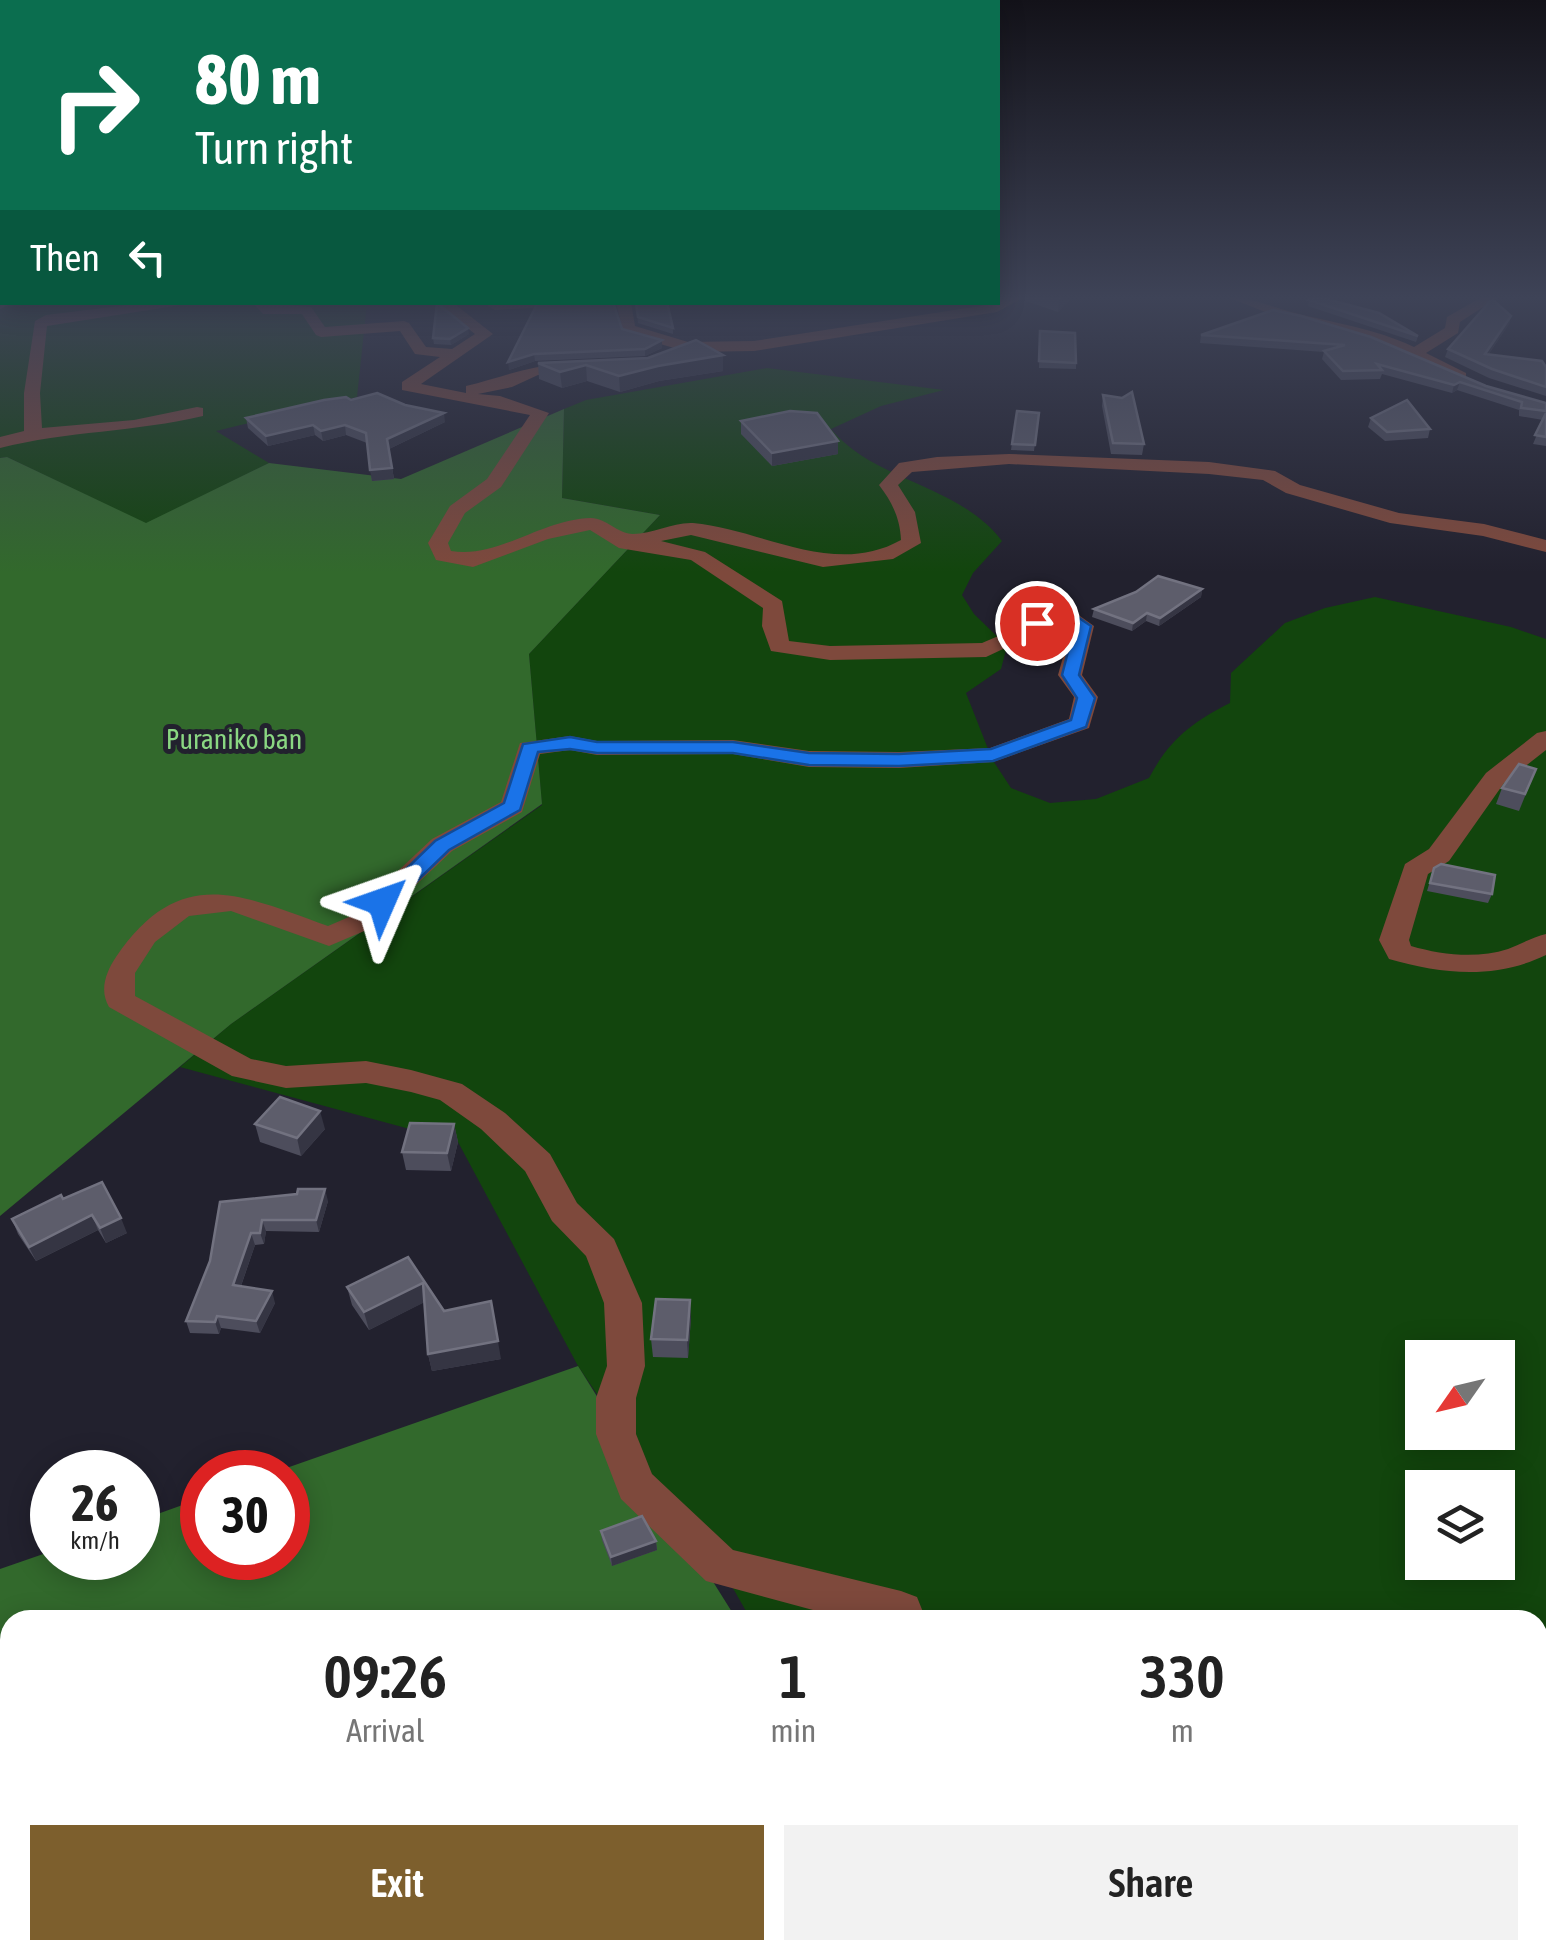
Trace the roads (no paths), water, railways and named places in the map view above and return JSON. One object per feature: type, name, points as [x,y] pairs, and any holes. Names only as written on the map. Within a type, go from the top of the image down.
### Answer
[{"type":"street","points":[[32,389],[33,434]]},
{"type":"street","points":[[414,389],[494,400],[540,413],[494,483],[457,510],[438,543],[443,556],[473,561],[542,534],[592,524],[627,541],[626,544],[666,547],[698,556],[774,606],[773,626],[779,646],[830,653],[986,650],[1037,623],[1066,614],[1082,626],[1070,675],[1086,698],[1080,723],[993,755],[809,759],[733,748],[597,748],[570,743],[530,748],[514,806],[442,845],[359,923],[330,936],[234,902],[181,908],[145,936],[120,973],[120,1000],[243,1068],[286,1076],[366,1072],[411,1080],[451,1092],[493,1122],[538,1163],[564,1212],[602,1249],[622,1303],[626,1366],[616,1398],[616,1434],[636,1486],[720,1568],[893,1610]]},
{"type":"street","points":[[419,392],[462,389]]},
{"type":"street","points":[[0,443],[33,434],[134,425],[197,412]]},
{"type":"street","points":[[627,541],[691,530],[823,561],[893,553],[911,544],[912,528],[898,495],[888,485],[895,475],[906,467],[938,462],[1009,458],[1252,472],[1321,498],[1398,519],[1484,530],[1546,546]]},
{"type":"street","points":[[1546,738],[1495,778],[1439,855],[1415,870],[1394,940],[1399,952],[1434,964],[1515,960],[1546,943]]},
{"type":"park label","name":"Puraniko ban","points":[[234,739]]}]
